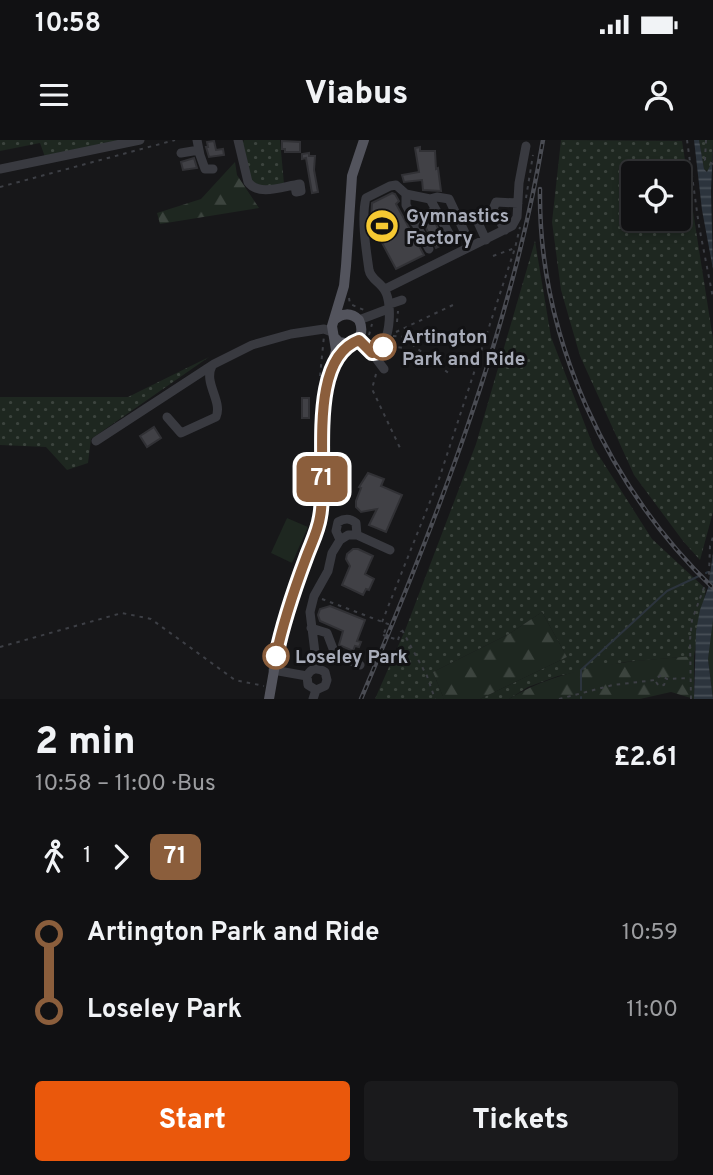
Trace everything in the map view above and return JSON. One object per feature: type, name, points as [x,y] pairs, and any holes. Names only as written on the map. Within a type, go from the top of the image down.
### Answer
[{"type":"main road","points":[[269,699],[273,670],[288,610],[320,518],[323,409],[336,350],[334,330],[344,286],[349,245],[349,194],[355,161],[363,140]]},
{"type":"main road","points":[[331,372],[362,332],[344,297],[344,286]]},
{"type":"main road","points":[[334,330],[344,314],[357,318]]},
{"type":"main road","points":[[334,330],[344,344],[353,343]]},
{"type":"lane","points":[[0,169],[140,140]]},
{"type":"lane","points":[[238,140],[248,183],[252,188],[259,190],[295,185]]},
{"type":"lane","points":[[181,153],[198,145],[205,169],[213,169]]},
{"type":"lane","points":[[385,289],[512,226],[521,206],[519,183],[529,150]]},
{"type":"lane","points":[[372,353],[383,347],[390,321],[385,289],[369,273],[362,211],[366,198],[390,186],[401,187],[405,194],[405,205],[429,249]]},
{"type":"lane","points":[[405,194],[430,199],[449,199],[465,233],[452,239],[430,199]]},
{"type":"lane","points":[[505,230],[493,205],[496,202],[521,206]]},
{"type":"lane","points":[[414,222],[436,209]]},
{"type":"lane","points":[[475,216],[486,240]]},
{"type":"lane","points":[[357,318],[386,309],[402,300]]},
{"type":"lane","points":[[96,441],[214,364],[252,345],[291,334],[334,330]]},
{"type":"lane","points":[[353,343],[359,340],[364,344],[381,367]]},
{"type":"lane","points":[[167,417],[181,433],[216,417],[218,409],[209,377],[214,364]]},
{"type":"lane","points":[[340,540],[336,531],[338,522],[344,519],[351,519],[356,523],[357,535]]},
{"type":"lane","points":[[317,669],[310,612],[314,596],[328,571],[332,554],[340,540],[348,535],[357,535],[390,550]]},
{"type":"lane","points":[[311,628],[327,634],[334,654],[360,665]]},
{"type":"lane","points":[[273,670],[307,676]]},
{"type":"lane","points":[[311,670],[325,672],[325,686],[315,694],[308,685],[307,676],[311,670]]},
{"type":"path","points":[[0,187],[175,140]]},
{"type":"path","points":[[687,140],[713,298]]},
{"type":"path","points":[[706,140],[705,160],[711,163]]},
{"type":"path","points":[[521,206],[529,150]]},
{"type":"path","points":[[382,622],[439,479],[515,248],[521,221]]},
{"type":"path","points":[[493,256],[515,248]]},
{"type":"path","points":[[455,304],[393,333],[393,336],[469,343]]},
{"type":"path","points":[[412,338],[409,342],[451,375]]},
{"type":"path","points":[[389,346],[404,348]]},
{"type":"path","points":[[381,367],[372,389],[401,450]]},
{"type":"path","points":[[691,699],[692,620],[709,574],[713,537]]},
{"type":"path","points":[[314,596],[388,624],[383,635],[398,640],[402,630],[427,676],[435,699]]},
{"type":"path","points":[[0,647],[122,613],[151,619],[235,680],[254,685]]},
{"type":"path","points":[[559,699],[613,685],[655,680],[661,675],[667,679],[691,678]]},
{"type":"path","points":[[655,680],[659,686],[664,685],[667,679]]},
{"type":"green space","points":[[0,140],[127,140],[45,157],[40,143],[0,151]]},
{"type":"green space","points":[[244,140],[280,140],[284,184],[258,188],[252,185],[242,144]]},
{"type":"green space","points":[[561,140],[682,141],[685,161],[621,161],[621,231],[691,231],[691,198],[713,339],[713,512],[700,560],[634,475],[580,356],[561,290],[552,222]]},
{"type":"green space","points":[[699,140],[713,140],[709,172],[704,169]]},
{"type":"green space","points":[[235,162],[237,175],[259,208],[160,224],[157,213],[201,199]]},
{"type":"green space","points":[[535,241],[551,337],[594,448],[652,539],[706,589],[694,656],[625,662],[558,676],[528,687],[509,699],[480,699],[567,657],[542,612],[509,634],[433,672],[444,699],[375,699],[406,628],[476,444]]},
{"type":"green space","points":[[209,357],[91,439],[88,463],[67,470],[46,447],[0,445],[0,397],[128,397]]},
{"type":"green space","points":[[287,518],[308,527],[292,563],[271,553]]},
{"type":"green space","points":[[711,610],[713,611],[713,697],[708,659]]},
{"type":"green space","points":[[542,612],[567,657],[480,699],[444,699],[433,672],[509,634]]},
{"type":"green space","points":[[694,656],[694,699],[671,692],[640,699],[509,699],[530,688],[575,672],[622,663]]},
{"type":"shaded area","points":[[694,140],[699,140],[704,169],[707,172],[712,162],[713,147],[713,269],[702,210]]},
{"type":"shaded area","points":[[713,553],[713,620],[708,659],[713,699],[694,699],[696,631],[708,588]]},
{"type":"building","points":[[214,141],[216,150],[223,149],[224,155],[209,157],[207,142]]},
{"type":"building","points":[[282,141],[300,142],[300,152],[285,152],[285,149],[282,149]]},
{"type":"building","points":[[420,147],[420,151],[435,151],[441,191],[423,190],[422,180],[404,182],[402,175],[419,172],[415,148]]},
{"type":"building","points":[[309,153],[309,156],[315,156],[314,170],[318,192],[312,193],[306,158],[302,159],[302,154]]},
{"type":"building","points":[[194,158],[197,168],[183,170],[181,162]]},
{"type":"building","points":[[392,193],[399,201],[396,204],[424,255],[396,269],[371,222],[372,203]]},
{"type":"building","points":[[433,219],[446,243],[436,248],[424,224]]},
{"type":"building","points":[[302,398],[309,398],[309,418],[302,418]]},
{"type":"building","points":[[154,427],[161,438],[147,447],[140,436]]},
{"type":"building","points":[[368,473],[384,479],[381,486],[402,495],[386,532],[369,525],[377,509],[361,512],[356,507],[361,488],[359,487]]},
{"type":"building","points":[[358,549],[373,556],[365,574],[374,579],[369,590],[366,589],[363,595],[342,585],[350,566],[346,559],[347,554]]},
{"type":"building","points":[[330,606],[365,620],[357,641],[361,642],[353,651],[339,645],[343,631],[320,621],[320,609]]},
{"type":"waterway","points":[[581,690],[581,670],[667,591],[699,576]]},
{"type":"railway","points":[[361,699],[417,564],[491,354],[512,283],[543,140]]},
{"type":"railway","points":[[540,189],[543,244],[551,299],[566,353],[586,406],[611,456],[641,503],[675,548],[713,588]]},
{"type":"bus line","name":"71","points":[[276,656],[288,610],[320,518],[323,409],[331,372],[350,344],[359,340],[372,353],[383,347]]},
{"type":"place","name":"Gymnastics Factory","points":[[382,226]]},
{"type":"place","name":"Artington Park and Ride","points":[[383,347]]},
{"type":"place","name":"Loseley Park","points":[[276,656]]}]
